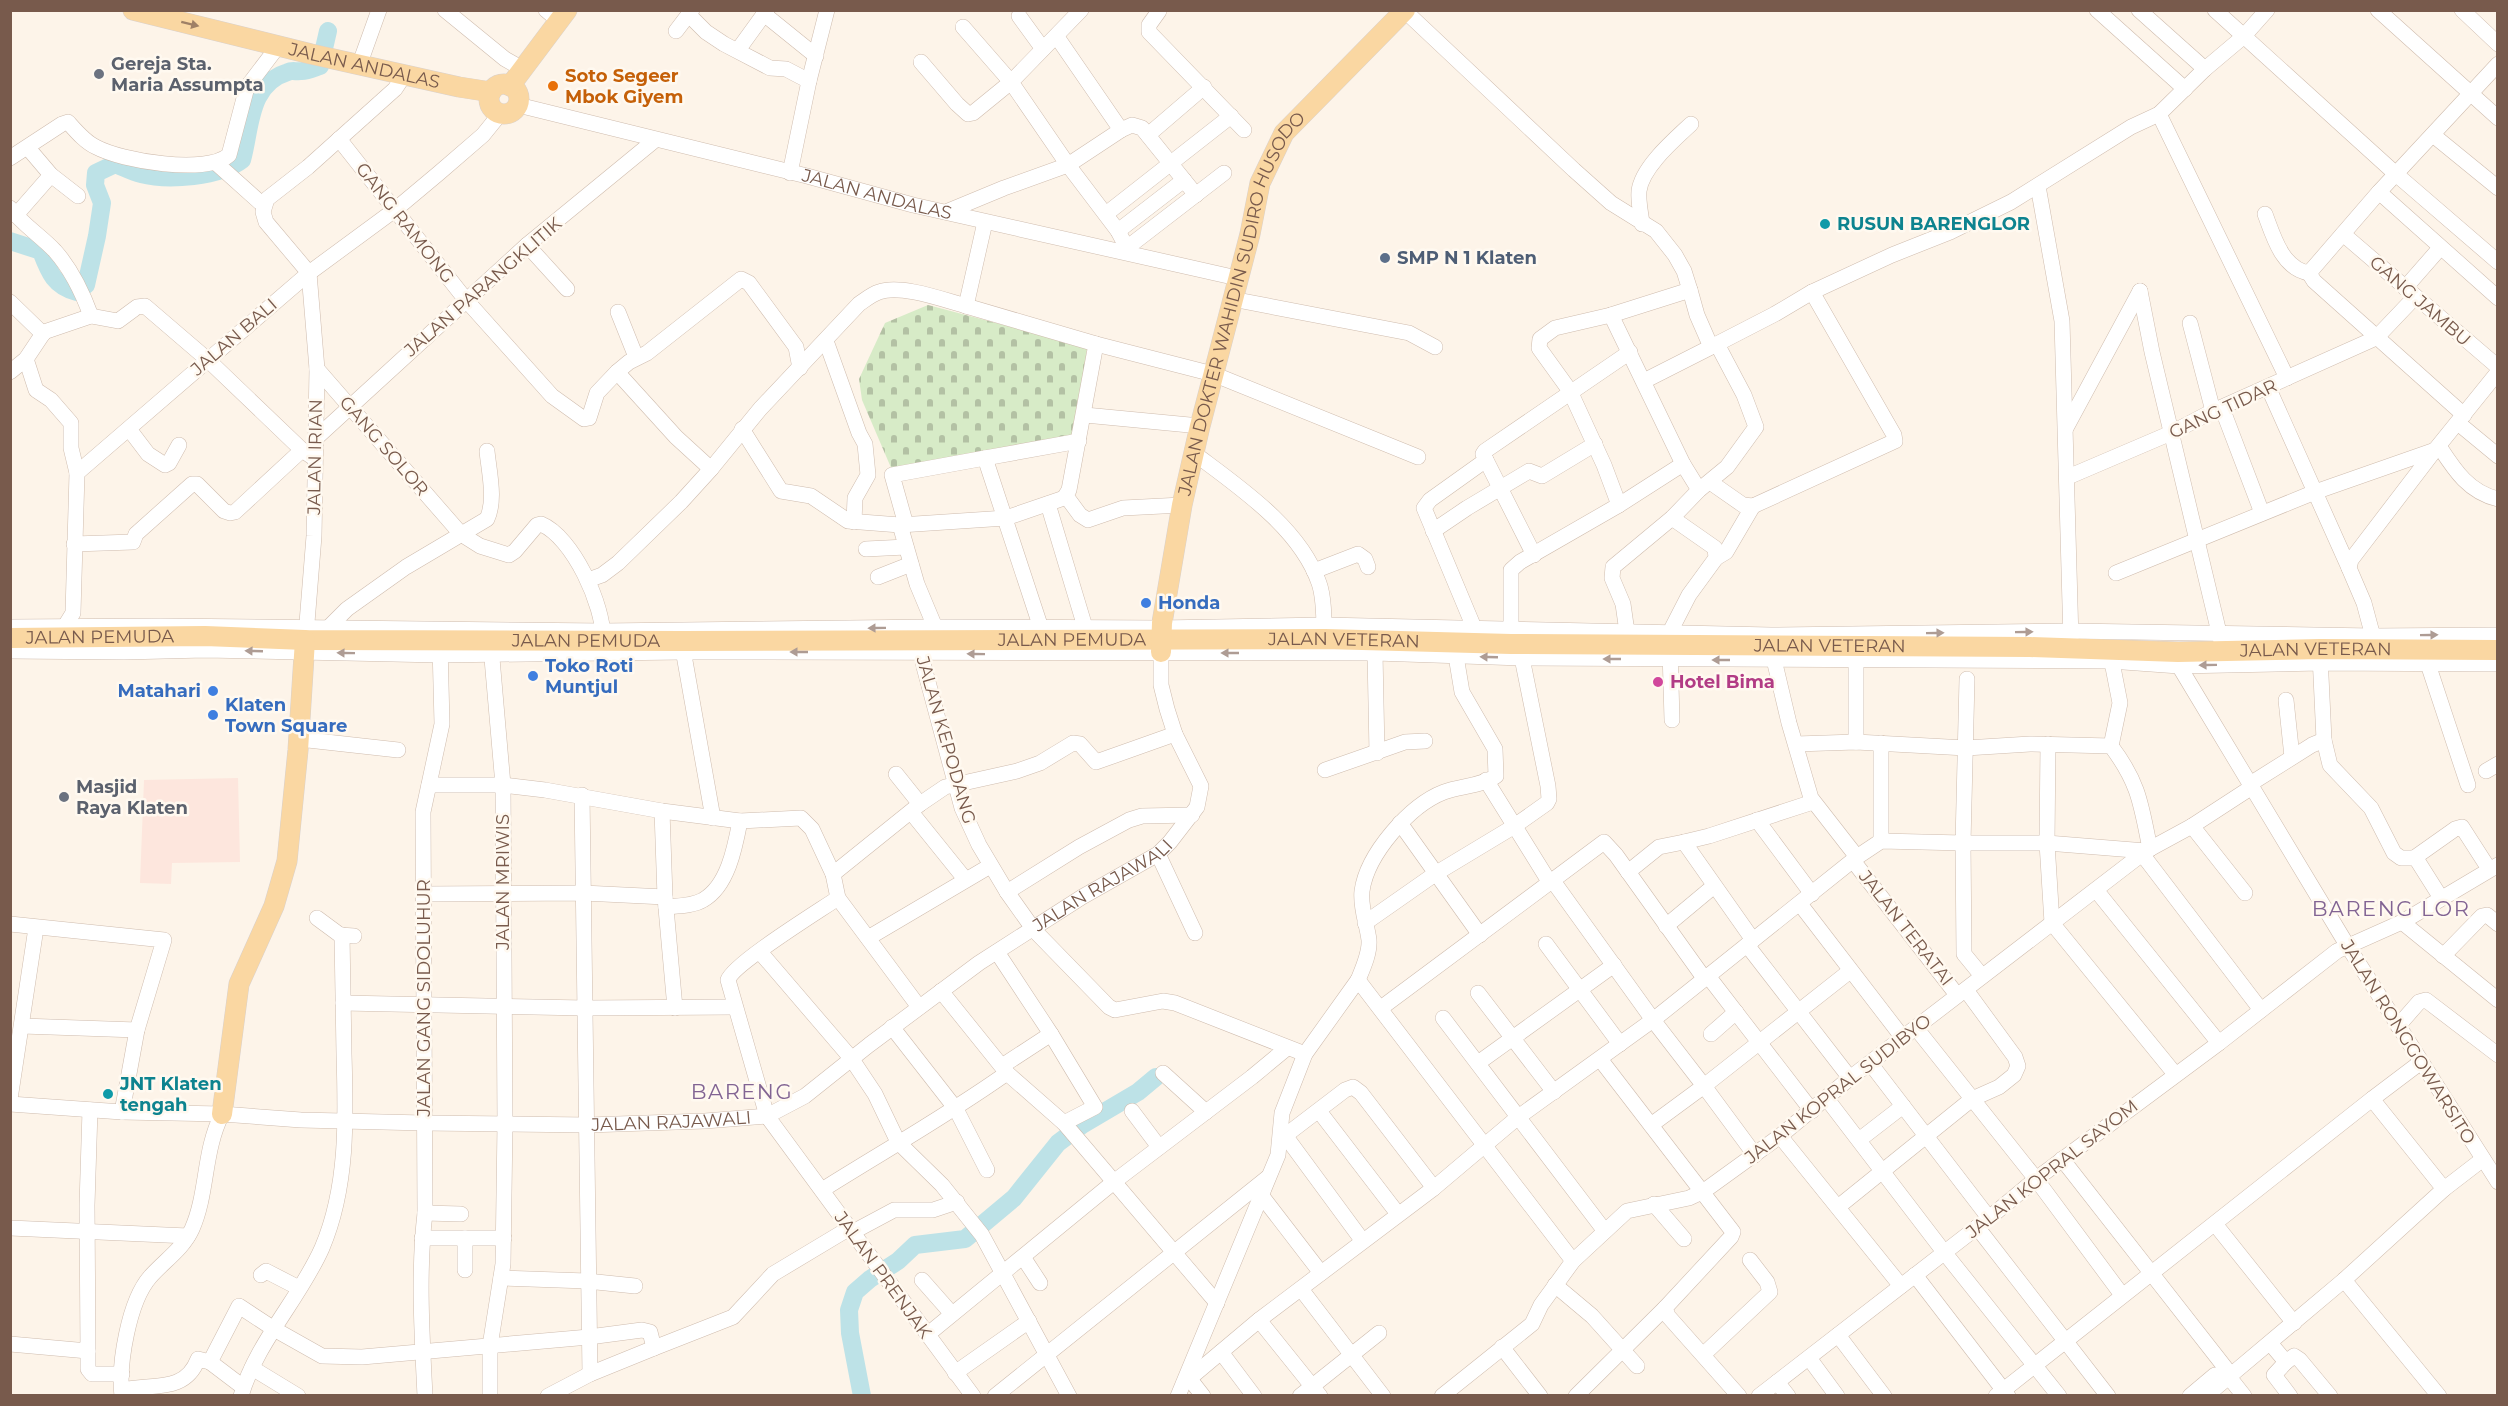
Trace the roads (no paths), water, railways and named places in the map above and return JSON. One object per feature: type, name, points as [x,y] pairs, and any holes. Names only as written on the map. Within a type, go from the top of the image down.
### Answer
[{"type":"main road","name":"JALAN ANDALAS","points":[[133,10],[158,13],[311,54],[360,63],[459,87],[491,92],[499,85],[510,86]]},
{"type":"main road","name":"JALAN DOKTER WAHIDIN SUDIRO HUSODO","points":[[1161,641],[1182,505],[1237,278],[1250,234],[1260,183],[1284,133],[1405,11]]},
{"type":"main road","points":[[491,92],[490,105],[501,114],[509,114],[518,105],[517,91],[510,86],[557,14]]},
{"type":"main road","name":"JALAN PEMUDA","points":[[10,638],[74,629],[306,640],[401,641],[440,647],[491,648],[603,636],[682,647],[920,647],[1161,641]]},
{"type":"main road","name":"JALAN VETERAN","points":[[1161,641],[1324,632],[1409,638],[1476,637],[1514,644],[1772,647],[1966,659],[2071,640],[2110,655],[2179,659],[2221,642],[2320,656],[2375,643],[2425,657],[2490,642]]},
{"type":"main road","points":[[222,1114],[240,984],[274,906],[284,876],[299,739],[306,640]]},
{"type":"street","points":[[360,63],[379,10]]},
{"type":"street","points":[[445,10],[505,59],[521,68]]},
{"type":"street","points":[[790,173],[809,81],[827,10]]},
{"type":"street","points":[[921,62],[968,114],[973,113],[1011,82],[1057,37],[1080,10]]},
{"type":"street","points":[[2097,10],[2185,88]]},
{"type":"street","points":[[2139,10],[2205,69]]},
{"type":"street","points":[[2214,10],[2397,175],[2498,262]]},
{"type":"street","points":[[1644,381],[1775,314],[1812,292],[1892,255],[1950,232],[2038,186],[2131,127],[2159,114],[2205,69],[2243,37],[2267,10]]},
{"type":"street","points":[[2378,10],[2498,118]]},
{"type":"street","points":[[2462,10],[2498,44]]},
{"type":"street","points":[[1159,11],[1149,25],[1149,32],[1244,130]]},
{"type":"street","points":[[1405,11],[1611,203],[1656,231],[1669,246],[1684,271],[1697,315],[1744,395],[1756,427],[1727,467],[1672,518],[1612,567],[1612,578],[1623,604],[1627,632]]},
{"type":"street","points":[[738,50],[766,12],[816,56]]},
{"type":"street","points":[[676,31],[690,13],[706,32],[770,68],[786,69],[809,81]]},
{"type":"street","points":[[1019,16],[1043,50]]},
{"type":"street","points":[[963,27],[1011,82],[1068,165],[1118,231],[1129,250],[1224,173]]},
{"type":"street","points":[[1057,37],[1121,130]]},
{"type":"street","points":[[221,168],[229,155],[247,87],[279,45]]},
{"type":"street","points":[[2309,273],[2379,192],[2498,64]]},
{"type":"street","points":[[309,273],[266,222],[263,212],[267,199],[394,90],[405,74]]},
{"type":"street","points":[[1148,135],[1204,87]]},
{"type":"street","name":"JALAN ANDALAS","points":[[518,105],[862,193],[985,222],[1129,250],[1237,278]]},
{"type":"street","name":"JALAN BALI","points":[[77,473],[309,273],[396,209],[483,135],[501,114]]},
{"type":"street","points":[[2159,114],[2288,378]]},
{"type":"street","points":[[1106,214],[1231,116]]},
{"type":"street","points":[[10,158],[68,122],[81,137],[96,147],[115,154],[154,162],[221,168],[264,206]]},
{"type":"street","points":[[1642,224],[1639,188],[1668,145],[1691,124]]},
{"type":"street","points":[[946,213],[1068,165],[1121,130],[1137,125],[1171,162],[1196,195]]},
{"type":"street","points":[[2433,135],[2498,188]]},
{"type":"street","name":"GANG RAMONG","points":[[339,139],[465,300],[552,396],[584,419],[589,418],[597,393],[617,372]]},
{"type":"street","name":"JALAN PARANGKLITIK","points":[[315,439],[527,245],[656,140]]},
{"type":"street","points":[[28,148],[51,176],[78,196]]},
{"type":"street","points":[[51,176],[13,212],[54,250],[81,292],[92,316]]},
{"type":"street","points":[[1118,231],[1184,180]]},
{"type":"street","points":[[2038,186],[2059,299],[2068,477],[2071,640],[2490,642],[2498,624]]},
{"type":"street","points":[[2379,192],[2498,298]]},
{"type":"street","points":[[2265,214],[2281,251],[2295,267],[2309,273],[2310,277],[2498,456]]},
{"type":"street","points":[[966,306],[985,222]]},
{"type":"street","name":"GANG JAMBU","points":[[2343,234],[2498,367]]},
{"type":"street","points":[[527,245],[567,289]]},
{"type":"street","points":[[2376,338],[2440,248]]},
{"type":"street","name":"JALAN IRIAN","points":[[306,640],[314,536],[308,454],[315,439],[317,369],[309,273]]},
{"type":"street","points":[[711,469],[676,437],[617,372],[636,357],[647,353],[741,279],[749,283],[796,347],[800,368]]},
{"type":"street","points":[[588,580],[602,575],[618,563],[711,469],[742,429],[859,304],[877,292],[889,290],[966,306],[1096,344],[1213,374],[1418,457]]},
{"type":"street","points":[[1619,505],[1595,444],[1570,391],[1539,348],[1540,339],[1545,333],[1562,326],[1611,315],[1690,290]]},
{"type":"street","points":[[2066,429],[2140,291],[2151,352],[2221,642]]},
{"type":"street","points":[[1611,315],[1683,464],[1704,486],[1743,505],[1753,506],[1895,440],[1812,292]]},
{"type":"street","points":[[1232,299],[1409,333],[1435,347]]},
{"type":"street","points":[[10,302],[43,334]]},
{"type":"street","points":[[10,372],[26,359],[43,334],[59,326],[92,316],[118,321],[137,307],[145,306],[208,360],[308,454],[235,512],[224,511],[196,484],[192,484],[136,534],[133,542],[74,544]]},
{"type":"street","points":[[618,312],[636,357]]},
{"type":"street","points":[[2190,323],[2218,410],[2262,513]]},
{"type":"street","name":"GANG TIDAR","points":[[2068,477],[2172,433],[2376,338]]},
{"type":"street","points":[[826,341],[865,444],[868,475],[855,498],[854,522]]},
{"type":"street","points":[[742,429],[781,491],[811,496],[854,522],[903,525],[1006,518],[1048,504],[1066,496],[1070,490],[1096,344]]},
{"type":"street","points":[[796,347],[814,352]]},
{"type":"street","points":[[1534,555],[1483,454],[1570,391],[1630,352]]},
{"type":"street","points":[[10,627],[74,629],[77,473],[71,448],[71,423],[51,400],[36,390],[26,359]]},
{"type":"street","name":"GANG SOLOR","points":[[317,369],[457,529]]},
{"type":"street","points":[[2349,568],[2351,560],[2361,545],[2498,372]]},
{"type":"street","points":[[2268,387],[2364,603],[2375,643]]},
{"type":"street","points":[[1085,415],[1200,426]]},
{"type":"street","points":[[129,429],[148,454],[165,465],[169,463],[179,445]]},
{"type":"street","points":[[935,627],[906,547],[892,475],[1079,441]]},
{"type":"street","points":[[1433,531],[1529,471],[1542,476],[1595,444]]},
{"type":"street","points":[[2116,573],[2314,492],[2437,448]]},
{"type":"street","points":[[2437,448],[2464,482],[2495,502]]},
{"type":"street","points":[[10,651],[205,650],[306,640],[329,627],[347,609],[457,529],[484,522],[490,506],[488,451]]},
{"type":"street","points":[[1195,454],[1243,490],[1293,538],[1314,571],[1320,586],[1324,632]]},
{"type":"street","points":[[985,458],[1041,627]]},
{"type":"street","points":[[1476,637],[1425,513],[1426,504],[1486,460]]},
{"type":"street","points":[[1365,923],[1436,874],[1514,827],[1547,803],[1549,799],[1514,644],[1511,570],[1683,464]]},
{"type":"street","points":[[1066,496],[1080,515],[1088,520],[1124,508],[1182,505]]},
{"type":"street","points":[[1048,504],[1085,627]]},
{"type":"street","points":[[1672,720],[1670,645],[1689,595],[1716,558],[1726,552],[1753,506]]},
{"type":"street","points":[[1672,518],[1715,548],[1716,558]]},
{"type":"street","points":[[457,529],[480,546],[509,555],[537,525],[541,524],[566,546],[588,580],[603,636]]},
{"type":"street","points":[[866,549],[906,547]]},
{"type":"street","points":[[1314,571],[1358,554],[1365,559],[1368,567]]},
{"type":"street","points":[[879,577],[911,564]]},
{"type":"street","points":[[329,627],[401,641],[935,627],[1085,627],[1161,641],[1375,653],[1409,638],[1436,655],[1456,656],[1514,644],[1627,632],[1670,645]]},
{"type":"street","name":"JALAN RAJAWALI","points":[[10,1104],[122,1112],[222,1114],[346,1121],[588,1125],[705,1121],[773,1113],[806,1096],[892,1027],[997,952],[1082,897],[1158,854],[1192,815],[1199,803],[1201,786],[1175,734],[1161,685],[1161,641]]},
{"type":"street","name":"JALAN GANG SIDOLUHUR","points":[[425,1395],[422,1238],[426,1213],[423,812],[442,724],[440,647]]},
{"type":"street","points":[[491,648],[682,647],[712,818]]},
{"type":"street","name":"JALAN KEPODANG","points":[[920,647],[955,783],[969,824],[990,866],[1034,930],[1109,1007],[1115,1010],[1163,1001],[1174,1003],[1190,1007],[1305,1054]]},
{"type":"street","points":[[1628,872],[1659,847],[1684,842],[1813,802],[1772,647],[1856,661],[2110,655],[2120,703],[2111,746],[2127,767],[2136,786],[2146,851],[2261,1010]]},
{"type":"street","name":"JALAN MRIWIS","points":[[490,1395],[490,1346],[501,1278],[504,1238],[505,1124],[503,785],[491,648]]},
{"type":"street","points":[[1375,653],[1377,753]]},
{"type":"street","points":[[1184,1385],[1278,1155],[1283,1133],[1282,1113],[1305,1054],[1358,980],[1369,943],[1361,900],[1368,870],[1376,855],[1400,823],[1439,794],[1496,776],[1495,749],[1462,692],[1456,656]]},
{"type":"street","points":[[2320,656],[2324,740],[2330,765],[2371,808],[2394,853],[2401,858],[2414,858],[2455,829],[2462,827],[2493,867]]},
{"type":"street","points":[[2179,659],[2320,656],[2425,657],[2498,664]]},
{"type":"street","points":[[2425,657],[2468,785]]},
{"type":"street","points":[[1966,659],[1964,954],[1982,976]]},
{"type":"street","name":"JALAN RONGGOWARSITO","points":[[2179,659],[2347,945],[2497,1178]]},
{"type":"street","points":[[1856,661],[1856,742]]},
{"type":"street","points":[[2286,700],[2292,757]]},
{"type":"street","points":[[832,874],[916,808],[955,783],[1017,771],[1040,763],[1073,743],[1080,744],[1096,762],[1175,734]]},
{"type":"street","points":[[299,739],[398,750]]},
{"type":"street","name":"JALAN KOPRAL SUDIBYO","points":[[1453,1392],[1532,1323],[1573,1261],[1627,1211],[1689,1198],[1704,1191],[1780,1136],[1850,1078],[2146,851],[2192,826],[2292,757],[2324,740]]},
{"type":"street","points":[[1325,770],[1405,742],[1425,741]]},
{"type":"street","points":[[1796,744],[1856,742],[1966,748],[2048,744],[2111,746]]},
{"type":"street","points":[[1881,743],[1881,841]]},
{"type":"street","points":[[2048,744],[2047,843],[2052,923],[2175,1074]]},
{"type":"street","points":[[896,774],[916,808],[965,879]]},
{"type":"street","points":[[1486,780],[1514,827],[1552,882],[1755,1155]]},
{"type":"street","points":[[429,784],[503,785],[582,795],[662,811],[740,821],[801,818],[808,824],[832,874],[838,898],[919,1007]]},
{"type":"street","points":[[582,795],[590,1374]]},
{"type":"street","name":"JALAN TERATAI","points":[[1813,802],[1856,860],[2015,1057],[2018,1065],[2014,1075],[1999,1087],[1972,1100]]},
{"type":"street","points":[[662,811],[666,902],[675,1008]]},
{"type":"street","points":[[1007,892],[1079,847],[1129,820],[1142,816],[1192,815]]},
{"type":"street","points":[[1756,820],[1812,894]]},
{"type":"street","points":[[424,894],[583,893],[696,903],[710,895],[731,861],[740,821]]},
{"type":"street","points":[[1400,823],[1480,935]]},
{"type":"street","points":[[2192,826],[2245,893]]},
{"type":"street","points":[[1184,1385],[1259,1320],[1362,1240],[1434,1188],[1517,1118],[1653,1020],[1881,841],[2047,843],[2146,851]]},
{"type":"street","points":[[1381,1008],[1604,842],[1666,926],[1812,1111]]},
{"type":"street","points":[[1684,842],[1799,1012],[1850,1078]]},
{"type":"street","points":[[1158,854],[1195,933]]},
{"type":"street","points":[[2414,858],[2441,898]]},
{"type":"street","points":[[868,938],[990,866]]},
{"type":"street","name":"JALAN KOPRAL SAYOM","points":[[1759,1395],[2062,1159],[2347,945],[2402,922],[2493,867]]},
{"type":"street","points":[[1666,926],[1714,886]]},
{"type":"street","points":[[2096,890],[2219,1043]]},
{"type":"street","points":[[773,1113],[723,1007],[729,976],[760,951],[838,898]]},
{"type":"street","points":[[1800,904],[1903,1038]]},
{"type":"street","points":[[2443,956],[2482,916],[2487,915],[2498,924]]},
{"type":"street","points":[[90,1110],[87,1232],[88,1369],[92,1374],[122,1385],[171,1385],[183,1379],[195,1368],[198,1359],[210,1362],[242,1391],[252,1368],[321,1250],[330,1227],[341,1173],[346,1121],[342,934],[317,918]]},
{"type":"street","points":[[2402,922],[2498,1000]]},
{"type":"street","points":[[10,924],[164,940],[137,1030],[122,1112]]},
{"type":"street","points":[[10,1099],[14,1046],[22,1026],[36,928]]},
{"type":"street","points":[[1546,944],[1620,1044]]},
{"type":"street","points":[[760,951],[851,1058],[876,1094],[898,1142],[942,1185],[977,1229],[1069,1395]]},
{"type":"street","points":[[997,952],[1051,1034],[1095,1107],[1069,1127]]},
{"type":"street","points":[[1478,1064],[1614,965]]},
{"type":"street","points":[[1651,1125],[1760,1043],[1850,970]]},
{"type":"street","points":[[1358,980],[1573,1261]]},
{"type":"street","points":[[941,991],[1005,1070],[1069,1127],[1173,1254],[1217,1303]]},
{"type":"street","points":[[1478,993],[1554,1092]]},
{"type":"street","points":[[2398,1026],[2419,1002],[2426,1000],[2498,1055]]},
{"type":"street","points":[[343,1003],[585,1008],[723,1007]]},
{"type":"street","points":[[1711,1034],[1736,1012]]},
{"type":"street","points":[[1443,1018],[1604,1230]]},
{"type":"street","points":[[22,1026],[137,1030]]},
{"type":"street","points":[[892,1027],[956,1109],[987,1170]]},
{"type":"street","points":[[1916,1028],[2036,1179],[2122,1295]]},
{"type":"street","points":[[822,1190],[956,1109],[1051,1034]]},
{"type":"street","points":[[927,1335],[1114,1181],[1287,1048]]},
{"type":"street","points":[[1576,1395],[1665,1308],[1733,1234],[1730,1226],[1704,1191],[1600,1059]]},
{"type":"street","points":[[1915,1275],[2002,1394],[2065,1339],[2421,1062]]},
{"type":"street","points":[[1870,1064],[1989,1218]]},
{"type":"street","points":[[1163,1073],[1206,1112]]},
{"type":"street","points":[[1283,1133],[1319,1111],[1349,1087],[1358,1089],[1434,1188]]},
{"type":"street","points":[[1827,1099],[1944,1252],[2059,1395]]},
{"type":"street","points":[[2372,1099],[2444,1189]]},
{"type":"street","points":[[1838,1207],[1972,1100]]},
{"type":"street","points":[[1860,1140],[1903,1106]]},
{"type":"street","points":[[1132,1111],[1159,1147]]},
{"type":"street","points":[[1319,1111],[1398,1214]]},
{"type":"street","name":"JALAN PRENJAK","points":[[773,1113],[795,1153],[850,1231],[973,1395]]},
{"type":"street","points":[[122,1385],[125,1342],[137,1297],[150,1277],[188,1236],[199,1203],[212,1133],[222,1114]]},
{"type":"street","points":[[1283,1133],[1362,1240]]},
{"type":"street","points":[[1780,1136],[1901,1286]]},
{"type":"street","points":[[2062,1159],[2244,1395]]},
{"type":"street","points":[[2190,1395],[2228,1373],[2270,1343],[2344,1280],[2444,1189],[2483,1159]]},
{"type":"street","points":[[995,1395],[1267,1178]]},
{"type":"street","points":[[1262,1195],[1321,1274]]},
{"type":"street","points":[[548,1395],[590,1374],[733,1317],[773,1274],[850,1231],[898,1209],[933,1210],[957,1202]]},
{"type":"street","points":[[1654,1204],[1684,1239]]},
{"type":"street","points":[[426,1213],[462,1214]]},
{"type":"street","points":[[2215,1224],[2294,1323]]},
{"type":"street","points":[[1977,1227],[2108,1395]]},
{"type":"street","points":[[10,1228],[188,1236]]},
{"type":"street","points":[[422,1238],[504,1238]]},
{"type":"street","points":[[465,1238],[465,1270]]},
{"type":"street","points":[[1023,1257],[1040,1283]]},
{"type":"street","points":[[1704,1354],[1770,1292],[1767,1282],[1750,1260]]},
{"type":"street","points":[[261,1275],[266,1271],[299,1288]]},
{"type":"street","points":[[501,1278],[587,1281],[635,1286]]},
{"type":"street","points":[[922,1280],[952,1314]]},
{"type":"street","points":[[2344,1280],[2439,1395]]},
{"type":"street","points":[[1555,1285],[1592,1316],[1637,1366]]},
{"type":"street","points":[[1301,1289],[1383,1395]]},
{"type":"street","points":[[210,1362],[239,1306],[274,1329],[328,1358],[490,1346],[646,1330],[652,1336],[654,1348]]},
{"type":"street","points":[[1665,1308],[1668,1316],[1739,1395]]},
{"type":"street","points":[[1259,1320],[1311,1392],[1351,1354],[1379,1333]]},
{"type":"street","points":[[956,1373],[1029,1321]]},
{"type":"street","points":[[1838,1335],[1884,1395]]},
{"type":"street","points":[[2270,1343],[2286,1362]]},
{"type":"street","points":[[10,1344],[88,1351]]},
{"type":"street","points":[[1502,1347],[1540,1395]]},
{"type":"street","points":[[1221,1352],[1254,1395]]},
{"type":"street","points":[[2290,1395],[2274,1375],[2292,1357],[2298,1357],[2330,1395]]},
{"type":"street","points":[[1809,1358],[1837,1395]]},
{"type":"street","points":[[252,1368],[298,1395]]},
{"type":"street","points":[[2206,1395],[2228,1373]]},
{"type":"street","points":[[1777,1382],[1788,1395]]},
{"type":"street","points":[[1184,1385],[1203,1395]]},
{"type":"waterway","points":[[10,241],[41,251],[53,277],[63,286],[77,292],[86,285],[97,236],[102,203],[95,185],[96,173],[115,164],[152,176],[193,176],[221,170],[242,160],[253,109],[265,86],[290,71],[320,66],[328,31]]},
{"type":"waterway","points":[[862,1396],[850,1333],[849,1310],[855,1292],[898,1261],[915,1245],[965,1239],[1014,1198],[1058,1143],[1082,1125],[1138,1092],[1156,1077]]},
{"type":"place","name":"Gereja Sta. Maria Assumpta","points":[[99,74]]},
{"type":"place","name":"Soto Segeer Mbok Giyem","points":[[553,86]]},
{"type":"place","name":"RUSUN BARENGLOR","points":[[1825,224]]},
{"type":"place","name":"SMP N 1 Klaten","points":[[1385,258]]},
{"type":"place","name":"Honda","points":[[1146,603]]},
{"type":"place","name":"Toko Roti Muntjul","points":[[533,676]]},
{"type":"place","name":"Hotel Bima","points":[[1658,682]]},
{"type":"place","name":"Matahari","points":[[213,691]]},
{"type":"place","name":"Klaten Town Square","points":[[213,715]]},
{"type":"place","name":"Masjid Raya Klaten","points":[[64,797]]},
{"type":"place","name":"JNT Klaten tengah","points":[[108,1094]]},
{"type":"district","name":"BARENG LOR","points":[[2391,908]]},
{"type":"district","name":"BARENG","points":[[742,1091]]}]
